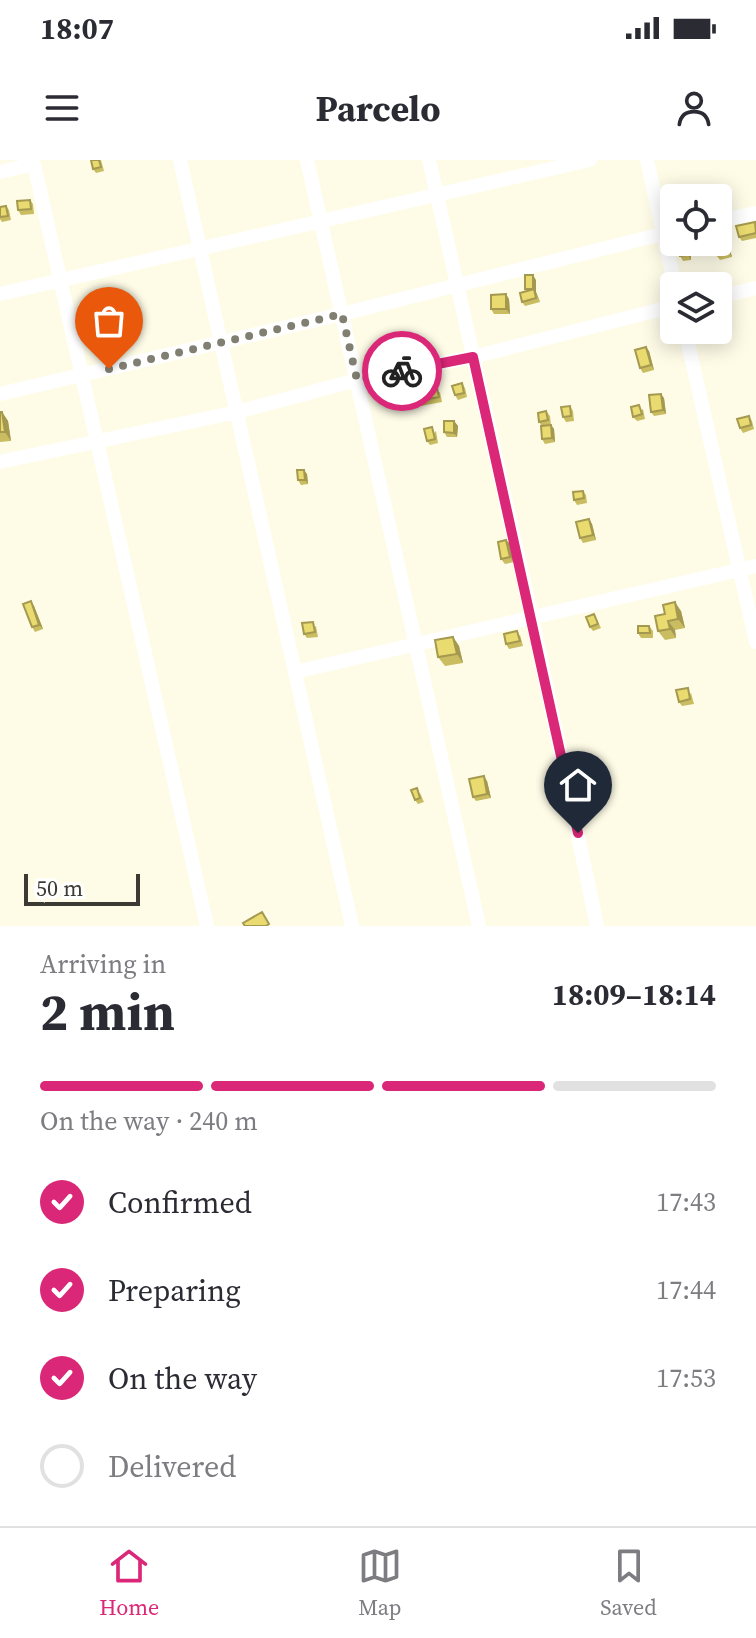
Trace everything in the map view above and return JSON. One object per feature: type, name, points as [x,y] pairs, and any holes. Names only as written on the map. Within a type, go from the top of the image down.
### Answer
[{"type":"street","points":[[180,160],[352,926]]},
{"type":"street","points":[[307,160],[479,926]]},
{"type":"street","points":[[429,160],[532,617],[597,926]]},
{"type":"street","points":[[0,294],[590,160]]},
{"type":"street","points":[[647,160],[660,203]]},
{"type":"street","points":[[0,172],[33,162],[207,926]]},
{"type":"street","points":[[732,218],[756,213]]},
{"type":"street","points":[[0,394],[342,314],[660,234]]},
{"type":"street","points":[[732,294],[756,288]]},
{"type":"street","points":[[0,462],[237,412],[357,380],[473,357],[660,310]]},
{"type":"street","points":[[688,344],[756,642]]},
{"type":"street","points":[[295,672],[756,566]]},
{"type":"building","points":[[91,160],[99,160],[101,167],[93,169]]},
{"type":"building","points":[[30,200],[31,209],[18,210],[17,201]]},
{"type":"building","points":[[6,206],[8,216],[0,217],[0,207]]},
{"type":"building","points":[[755,222],[756,233],[739,237],[736,226]]},
{"type":"building","points":[[525,275],[533,275],[533,289],[525,289]]},
{"type":"building","points":[[534,289],[536,298],[522,302],[520,293]]},
{"type":"building","points":[[506,294],[506,309],[491,309],[491,295]]},
{"type":"building","points":[[110,301],[112,310],[95,313],[94,303]]},
{"type":"building","points":[[646,347],[651,365],[640,368],[635,350]]},
{"type":"building","points":[[462,383],[464,393],[455,395],[452,386]]},
{"type":"building","points":[[437,388],[439,397],[418,401],[416,392]]},
{"type":"building","points":[[661,394],[663,410],[651,412],[649,395]]},
{"type":"building","points":[[639,405],[642,414],[633,417],[631,407]]},
{"type":"building","points":[[570,406],[571,416],[563,417],[561,407]]},
{"type":"building","points":[[546,411],[548,420],[539,422],[538,413]]},
{"type":"building","points":[[2,412],[5,432],[0,432]]},
{"type":"building","points":[[749,416],[751,425],[740,428],[737,419]]},
{"type":"building","points":[[444,421],[454,421],[454,433],[444,432]]},
{"type":"building","points":[[551,425],[552,438],[542,439],[541,426]]},
{"type":"building","points":[[432,427],[435,439],[427,441],[424,429]]},
{"type":"building","points":[[297,470],[304,470],[305,480],[298,480]]},
{"type":"building","points":[[583,491],[584,498],[574,500],[573,492]]},
{"type":"building","points":[[589,519],[593,535],[580,538],[576,522]]},
{"type":"building","points":[[506,540],[510,557],[501,559],[498,542]]},
{"type":"building","points":[[31,601],[39,625],[32,627],[23,604]]},
{"type":"building","points":[[675,602],[678,619],[668,621],[670,629],[658,631],[655,616],[665,614],[663,605]]},
{"type":"building","points":[[594,614],[598,624],[590,627],[586,617]]},
{"type":"building","points":[[313,622],[315,632],[304,634],[302,623]]},
{"type":"building","points":[[638,626],[649,626],[650,633],[638,633]]},
{"type":"building","points":[[517,631],[520,641],[506,644],[504,634]]},
{"type":"building","points":[[453,637],[457,654],[438,657],[435,640]]},
{"type":"building","points":[[688,688],[690,699],[679,702],[676,690]]},
{"type":"building","points":[[484,776],[487,794],[473,797],[469,779]]},
{"type":"building","points":[[417,788],[420,798],[415,800],[411,790]]},
{"type":"building","points":[[262,912],[269,924],[245,926],[243,923]]},
{"type":"way so far","points":[[109,369],[342,314],[357,380],[402,371]]},
{"type":"route","points":[[402,371],[473,357],[578,833]]}]
